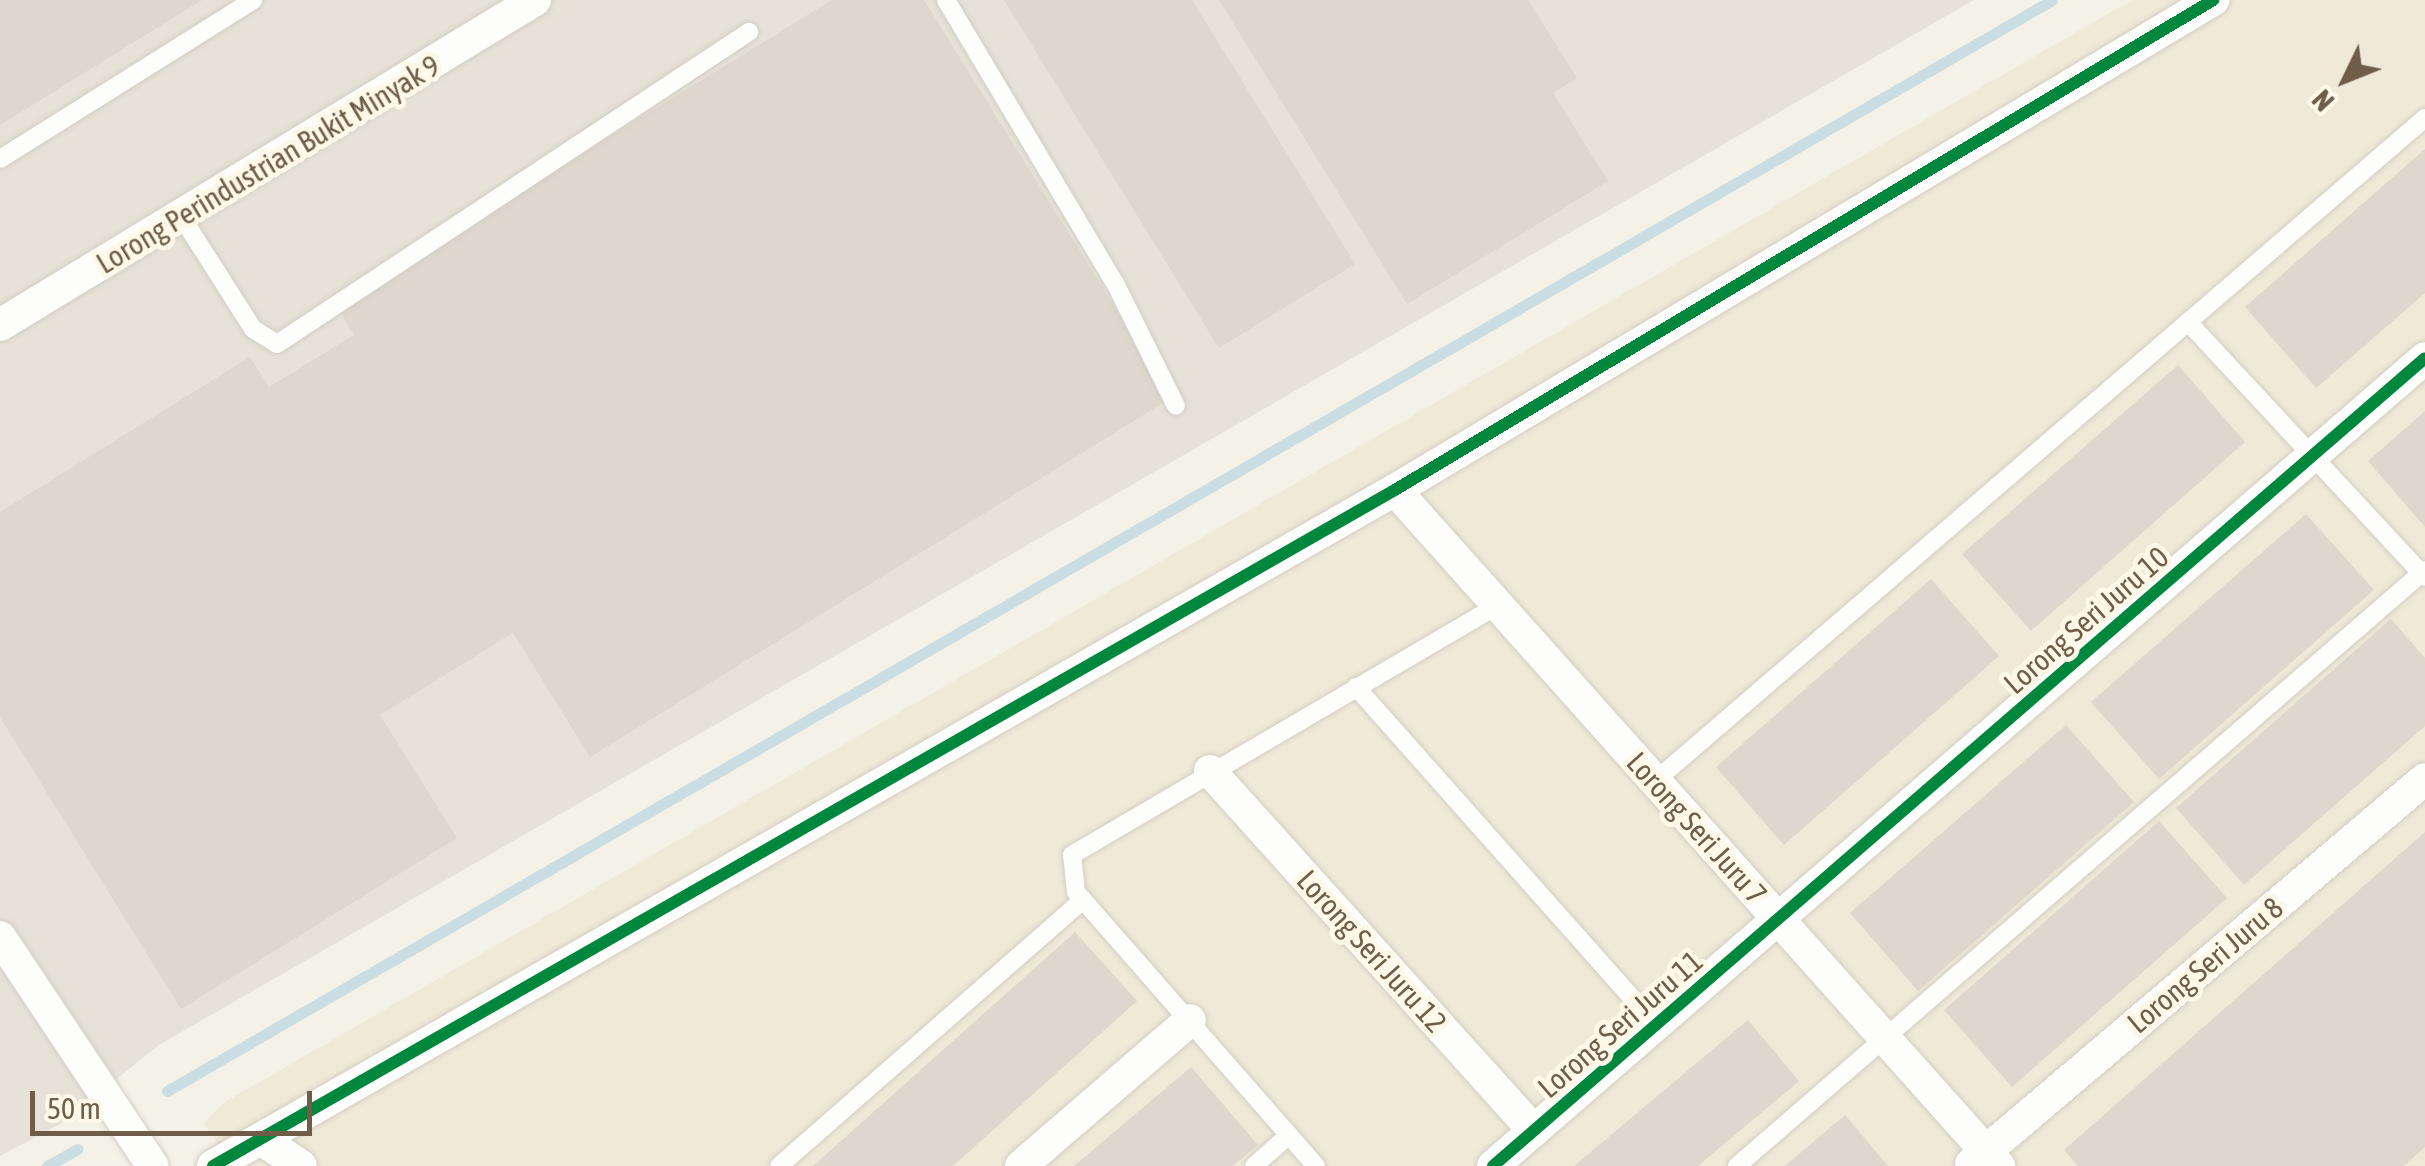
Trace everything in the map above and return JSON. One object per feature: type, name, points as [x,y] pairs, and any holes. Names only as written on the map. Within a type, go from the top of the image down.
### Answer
[{"type":"street","name":"Lorong Perindustrian Bukit Minyak 9","points":[[0,325],[182,218],[535,0]]},
{"type":"street","points":[[213,1166],[1395,490],[2214,0]]},
{"type":"street","name":"Lorong Seri Juru 10","points":[[1779,919],[2425,358]]},
{"type":"street","name":"Lorong Seri Juru 7","points":[[1395,490],[1884,1037],[1985,1161]]},
{"type":"street","name":"Lorong Seri Juru 12","points":[[1210,771],[1534,1130]]},
{"type":"street","name":"Lorong Seri Juru 8","points":[[1985,1161],[2425,778]]},
{"type":"street","name":"Lorong Seri Juru 11","points":[[1493,1166],[1779,919]]},
{"type":"street","points":[[0,937],[153,1166]]},
{"type":"street","points":[[1020,1166],[1190,1020]]},
{"type":"street","points":[[261,1139],[302,1166]]},
{"type":"lane","points":[[0,159],[253,0]]},
{"type":"lane","points":[[946,0],[1115,283],[1176,406]]},
{"type":"lane","points":[[182,218],[253,329],[277,344],[749,32]]},
{"type":"lane","points":[[1655,781],[2425,118]]},
{"type":"lane","points":[[1736,1166],[2424,573],[2188,322]]},
{"type":"lane","points":[[1316,1166],[1084,900],[1072,855],[1498,605]]},
{"type":"lane","points":[[1356,686],[1656,1025]]},
{"type":"lane","points":[[779,1166],[1084,900]]},
{"type":"lane","points":[[1254,1166],[1290,1135]]},
{"type":"shaded area","points":[[0,0],[1974,0],[159,1045],[60,1124],[0,1156]]},
{"type":"shaded area","points":[[2132,0],[2425,0],[2425,1166],[233,1166],[204,1123],[225,1102]]},
{"type":"building","points":[[0,0],[202,0],[0,125]]},
{"type":"building","points":[[832,0],[924,0],[1171,398],[590,757],[513,633],[380,715],[457,838],[181,1009],[0,717],[0,512],[250,357],[269,387],[354,335],[336,305]]},
{"type":"building","points":[[1004,0],[1192,0],[1355,264],[1219,348]]},
{"type":"building","points":[[1219,0],[1528,0],[1577,78],[1553,93],[1608,181],[1407,304]]},
{"type":"building","points":[[2425,149],[2425,293],[2316,388],[2245,307]]},
{"type":"building","points":[[2178,365],[2245,442],[2031,631],[1962,554]]},
{"type":"building","points":[[2425,411],[2425,527],[2368,461]]},
{"type":"building","points":[[2306,514],[2374,590],[2159,779],[2091,702]]},
{"type":"building","points":[[1931,579],[1999,656],[1784,845],[1716,767]]},
{"type":"building","points":[[2391,619],[2425,658],[2425,726],[2244,885],[2176,808]]},
{"type":"building","points":[[2066,725],[2134,802],[1918,991],[1850,913]]},
{"type":"building","points":[[2159,821],[2227,898],[2012,1087],[1944,1010]]},
{"type":"building","points":[[2425,832],[2425,1147],[2404,1166],[2078,1166],[2064,1150]]},
{"type":"building","points":[[1075,932],[1137,1001],[953,1166],[813,1166]]},
{"type":"building","points":[[1748,1020],[1799,1081],[1698,1166],[1574,1166]]},
{"type":"building","points":[[1191,1067],[1258,1145],[1233,1166],[1074,1166]]},
{"type":"building","points":[[1845,1115],[1888,1166],[1785,1166]]},
{"type":"waterway","points":[[167,1091],[2052,0]]},
{"type":"waterway","points":[[47,1166],[78,1149]]},
{"type":"cycle path","points":[[213,1166],[1395,490],[2213,0]]},
{"type":"cycle path","points":[[1493,1166],[2425,358]]}]
